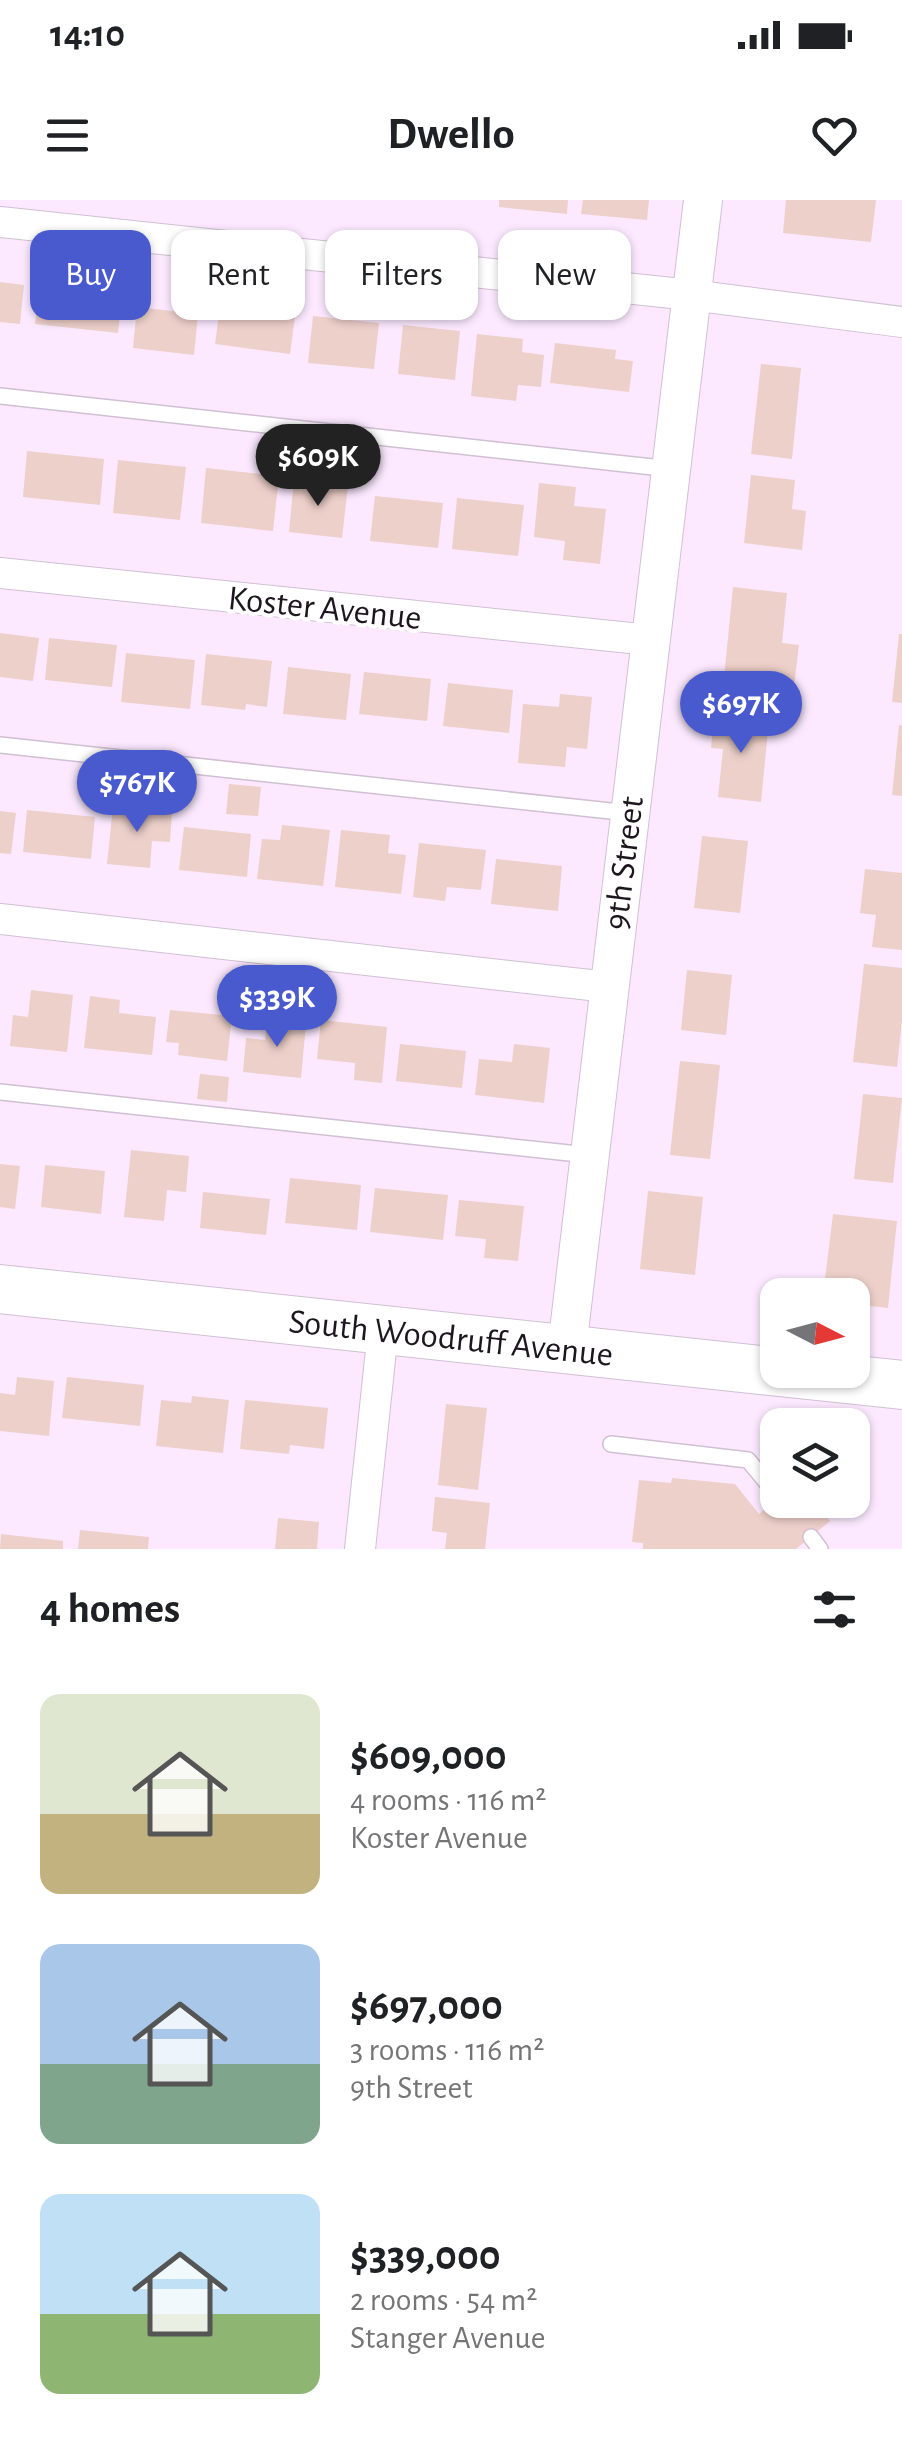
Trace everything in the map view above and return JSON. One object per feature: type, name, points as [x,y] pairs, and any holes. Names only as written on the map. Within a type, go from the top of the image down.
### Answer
[{"type":"main road","name":"South Woodruff Avenue","points":[[0,1289],[902,1385]]},
{"type":"street","name":"9th Street","points":[[567,1348],[703,200]]},
{"type":"street","points":[[0,222],[902,322]]},
{"type":"street","name":"Koster Avenue","points":[[0,573],[650,640]]},
{"type":"street","points":[[0,920],[608,987]]},
{"type":"street","points":[[360,1549],[383,1331]]},
{"type":"lane","points":[[0,396],[671,469]]},
{"type":"lane","points":[[0,744],[629,812]]},
{"type":"lane","points":[[0,1092],[590,1155]]},
{"type":"lane","points":[[611,1444],[748,1460],[760,1474]]},
{"type":"building","points":[[499,200],[568,200],[567,214],[499,207]]},
{"type":"building","points":[[583,200],[649,200],[647,220],[581,214]]},
{"type":"building","points":[[786,200],[876,200],[871,242],[783,233]]},
{"type":"building","points":[[0,282],[24,285],[20,324],[0,322]]},
{"type":"building","points":[[151,309],[171,311],[171,320],[197,320],[194,355],[133,348],[136,320],[151,320]]},
{"type":"building","points":[[313,316],[379,323],[374,369],[308,363]]},
{"type":"building","points":[[35,320],[119,320],[118,333],[35,324]]},
{"type":"building","points":[[218,320],[295,320],[290,354],[215,344]]},
{"type":"building","points":[[403,325],[460,331],[455,380],[398,374]]},
{"type":"building","points":[[477,334],[523,339],[522,352],[544,355],[541,387],[518,385],[516,401],[471,396]]},
{"type":"building","points":[[555,343],[616,350],[615,359],[633,361],[629,392],[550,383]]},
{"type":"building","points":[[761,364],[801,368],[792,459],[751,454]]},
{"type":"building","points":[[27,451],[104,459],[100,505],[23,497]]},
{"type":"building","points":[[118,460],[186,467],[180,520],[113,513]]},
{"type":"building","points":[[206,468],[279,476],[273,531],[201,523]]},
{"type":"building","points":[[751,475],[795,480],[792,509],[806,511],[802,550],[744,543]]},
{"type":"building","points":[[294,480],[348,486],[342,538],[289,532]]},
{"type":"building","points":[[539,483],[576,487],[574,506],[606,509],[600,564],[563,560],[565,541],[534,537]]},
{"type":"building","points":[[375,496],[443,503],[438,548],[370,541]]},
{"type":"building","points":[[457,498],[524,505],[518,556],[452,549]]},
{"type":"building","points":[[733,587],[787,593],[782,643],[799,645],[794,686],[724,678]]},
{"type":"building","points":[[0,633],[39,638],[33,681],[0,677]]},
{"type":"building","points":[[902,634],[902,703],[892,702]]},
{"type":"building","points":[[49,638],[117,645],[112,687],[45,680]]},
{"type":"building","points":[[126,653],[195,660],[190,709],[121,702]]},
{"type":"building","points":[[206,654],[272,661],[267,707],[246,704],[245,710],[201,705]]},
{"type":"building","points":[[288,667],[351,674],[346,720],[283,714]]},
{"type":"building","points":[[364,672],[431,679],[427,721],[359,714]]},
{"type":"building","points":[[448,683],[513,690],[509,733],[443,726]]},
{"type":"building","points":[[560,694],[592,697],[587,749],[567,747],[565,767],[518,763],[523,704],[559,707]]},
{"type":"building","points":[[714,714],[769,720],[761,802],[718,797],[723,749],[711,748]]},
{"type":"building","points":[[902,725],[902,796],[892,795]]},
{"type":"building","points":[[229,784],[261,787],[258,816],[226,814]]},
{"type":"building","points":[[113,806],[172,811],[170,842],[152,841],[150,868],[107,864]]},
{"type":"building","points":[[27,810],[95,817],[91,859],[23,852]]},
{"type":"building","points":[[0,811],[16,813],[11,854],[0,853]]},
{"type":"building","points":[[282,825],[330,830],[323,886],[257,879],[262,839],[280,840]]},
{"type":"building","points":[[184,827],[251,834],[247,877],[179,870]]},
{"type":"building","points":[[341,830],[390,835],[388,853],[406,855],[401,894],[335,887]]},
{"type":"building","points":[[702,836],[748,841],[740,913],[694,908]]},
{"type":"building","points":[[419,843],[486,850],[481,890],[447,887],[445,901],[413,897]]},
{"type":"building","points":[[496,859],[562,866],[558,911],[491,904]]},
{"type":"building","points":[[865,869],[902,873],[902,950],[872,947],[876,915],[860,913]]},
{"type":"building","points":[[864,964],[902,968],[897,1067],[853,1062]]},
{"type":"building","points":[[687,970],[732,975],[726,1035],[681,1030]]},
{"type":"building","points":[[31,990],[73,995],[67,1052],[10,1046],[13,1015],[28,1017]]},
{"type":"building","points":[[90,996],[120,1000],[119,1013],[156,1017],[152,1055],[84,1048]]},
{"type":"building","points":[[170,1010],[232,1016],[227,1061],[178,1055],[179,1043],[166,1042]]},
{"type":"building","points":[[268,1019],[306,1024],[301,1078],[243,1072],[246,1038],[265,1040]]},
{"type":"building","points":[[321,1020],[387,1027],[382,1083],[354,1080],[355,1063],[317,1059]]},
{"type":"building","points":[[400,1044],[466,1051],[462,1088],[396,1081]]},
{"type":"building","points":[[514,1044],[550,1048],[544,1103],[475,1095],[479,1059],[512,1062]]},
{"type":"building","points":[[680,1061],[720,1065],[710,1159],[670,1155]]},
{"type":"building","points":[[200,1074],[229,1077],[227,1102],[197,1099]]},
{"type":"building","points":[[863,1094],[902,1098],[893,1183],[854,1179]]},
{"type":"building","points":[[131,1150],[189,1156],[186,1192],[167,1190],[164,1221],[124,1217]]},
{"type":"building","points":[[0,1164],[20,1166],[15,1209],[0,1207]]},
{"type":"building","points":[[45,1165],[105,1171],[101,1214],[41,1207]]},
{"type":"building","points":[[290,1178],[361,1185],[357,1230],[285,1223]]},
{"type":"building","points":[[375,1188],[448,1195],[443,1240],[370,1232]]},
{"type":"building","points":[[648,1191],[703,1197],[695,1275],[640,1269]]},
{"type":"building","points":[[203,1192],[270,1199],[266,1235],[200,1228]]},
{"type":"building","points":[[459,1200],[524,1206],[518,1261],[484,1258],[486,1239],[455,1236]]},
{"type":"building","points":[[833,1214],[897,1221],[888,1308],[870,1306],[870,1278],[825,1278]]},
{"type":"building","points":[[17,1377],[54,1381],[49,1436],[0,1431],[0,1393],[15,1395]]},
{"type":"building","points":[[67,1377],[144,1385],[140,1426],[62,1418]]},
{"type":"building","points":[[192,1396],[229,1400],[223,1453],[156,1446],[161,1400],[191,1403]]},
{"type":"building","points":[[245,1400],[328,1408],[324,1449],[290,1445],[289,1454],[240,1449]]},
{"type":"building","points":[[446,1404],[487,1408],[478,1490],[438,1485]]},
{"type":"building","points":[[672,1478],[735,1484],[760,1518],[830,1521],[796,1549],[643,1549],[643,1543],[632,1542],[639,1480],[671,1483]]},
{"type":"building","points":[[435,1497],[490,1503],[485,1549],[445,1549],[447,1533],[432,1531]]},
{"type":"building","points":[[278,1518],[319,1522],[317,1549],[275,1549]]},
{"type":"building","points":[[80,1530],[149,1537],[148,1549],[78,1549]]},
{"type":"building","points":[[1,1534],[63,1541],[63,1549],[0,1549]]}]
